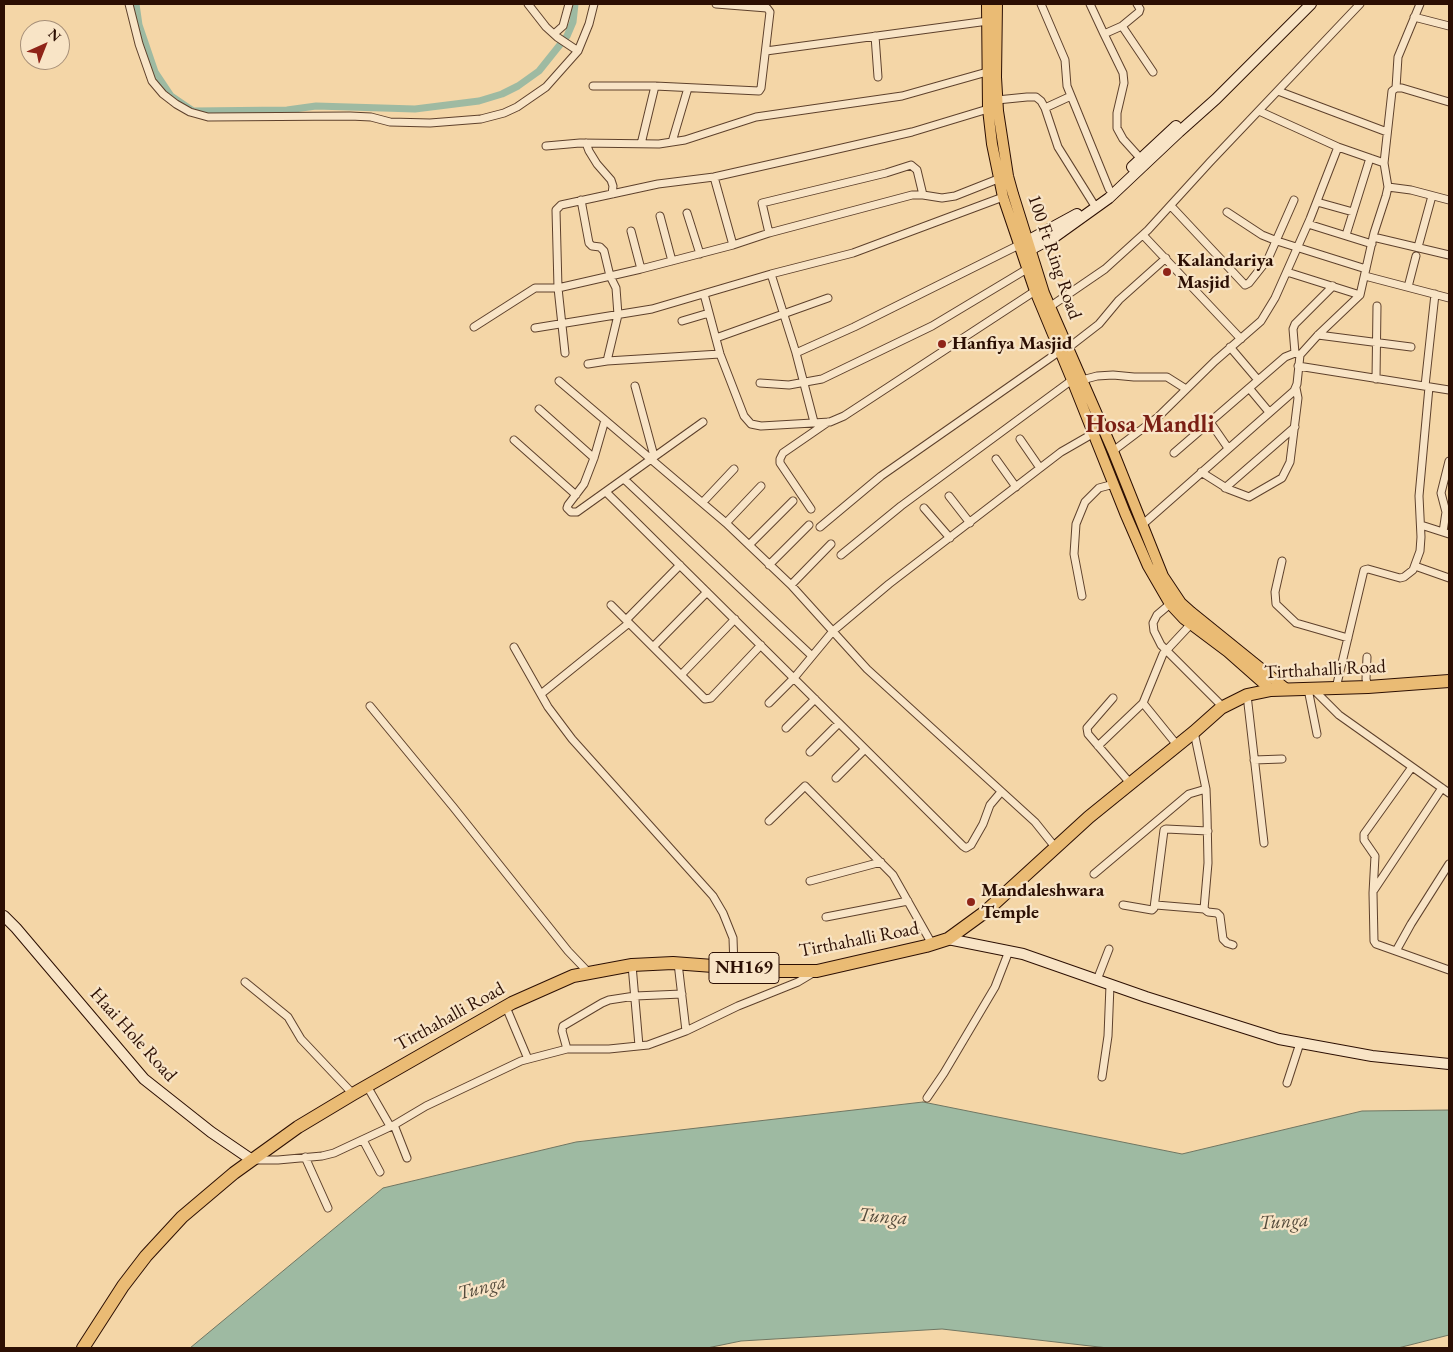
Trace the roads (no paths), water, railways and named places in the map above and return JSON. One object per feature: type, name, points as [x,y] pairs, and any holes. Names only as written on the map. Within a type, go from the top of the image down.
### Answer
[{"type":"highway","name":"Tirthahalli Road","points":[[83,1348],[123,1286],[146,1256],[202,1198],[298,1127],[506,1007],[573,976],[632,964],[678,963],[780,971],[817,971],[948,939],[985,912],[1054,848],[1223,707],[1247,695],[1285,688],[1368,687],[1449,681]]},
{"type":"main road","name":"100 Ft Ring Road","points":[[987,4],[988,109],[998,179],[1003,197],[1051,306],[1064,350]]},
{"type":"main road","name":"100 Ft Ring Road","points":[[997,4],[997,100],[1008,176],[1025,248],[1027,269],[1035,292],[1113,451],[1168,586],[1181,603],[1285,688]]},
{"type":"main road","name":"100 Ft Ring Road","points":[[1077,380],[1094,433],[1148,566],[1170,604],[1271,690]]},
{"type":"street","points":[[129,4],[139,44],[152,81],[163,94],[190,112],[208,117],[350,116],[372,117],[390,122],[430,123],[481,119],[504,113],[517,107],[546,87],[575,50],[589,24],[594,4]]},
{"type":"street","points":[[528,4],[555,36],[575,50]]},
{"type":"street","points":[[555,36],[563,26],[569,4]]},
{"type":"street","points":[[593,86],[655,86],[759,91],[762,88],[770,12],[769,10],[716,4]]},
{"type":"street","points":[[1041,4],[1065,60],[1067,86],[1109,189]]},
{"type":"street","points":[[1090,4],[1123,73],[1124,83],[1117,113],[1117,128],[1123,139],[1141,158]]},
{"type":"street","points":[[1104,34],[1122,26],[1139,12],[1140,9],[1137,4]]},
{"type":"street","points":[[1025,248],[1093,203],[1109,189],[1228,80],[1302,4]]},
{"type":"street","points":[[796,353],[1025,248],[1056,236],[1109,198],[1216,99],[1311,4]]},
{"type":"street","points":[[1051,306],[1104,269],[1143,235],[1360,4]]},
{"type":"street","points":[[1174,453],[1286,357],[1297,354],[1360,295],[1388,187],[1384,164],[1392,91],[1396,88],[1398,57],[1420,4]]},
{"type":"street","points":[[1414,17],[1449,26]]},
{"type":"street","points":[[766,51],[988,21]]},
{"type":"street","points":[[1122,26],[1153,72]]},
{"type":"street","points":[[875,36],[878,77]]},
{"type":"street","points":[[546,146],[586,143],[641,144],[685,140],[756,117],[902,96],[987,72]]},
{"type":"street","points":[[641,144],[655,86]]},
{"type":"street","points":[[672,142],[688,88]]},
{"type":"street","points":[[1396,88],[1402,88],[1449,102]]},
{"type":"street","points":[[1278,91],[1387,132]]},
{"type":"street","points":[[997,100],[1027,96],[1036,97],[1041,101],[1058,147],[1093,203]]},
{"type":"street","points":[[1045,108],[1071,96]]},
{"type":"street","points":[[565,353],[558,288],[556,210],[561,205],[658,184],[714,177],[912,132],[988,109]]},
{"type":"street","points":[[1259,111],[1338,147],[1384,164]]},
{"type":"street","points":[[586,143],[592,157],[611,180],[613,186],[612,194]]},
{"type":"street","points":[[1113,451],[1158,417],[1261,321],[1275,298],[1298,247],[1338,147]]},
{"type":"street","points":[[1346,235],[1370,158]]},
{"type":"street","points":[[769,233],[762,203],[911,165],[916,170],[923,195]]},
{"type":"street","points":[[714,177],[733,245]]},
{"type":"street","points":[[474,327],[531,289],[558,288],[672,261],[912,195],[942,198],[955,196],[998,179]]},
{"type":"street","points":[[1388,187],[1449,200]]},
{"type":"street","points":[[1418,247],[1432,196]]},
{"type":"street","points":[[535,328],[652,310],[772,274],[864,250],[1003,197]]},
{"type":"street","points":[[581,200],[589,243],[592,246],[600,247],[604,251],[610,276],[616,288],[618,314],[607,361]]},
{"type":"street","points":[[1170,206],[1245,285],[1249,283],[1268,259],[1294,200]]},
{"type":"street","points":[[1317,202],[1354,212]]},
{"type":"street","points":[[1228,212],[1262,235],[1277,241],[1408,287],[1449,298]]},
{"type":"street","points":[[687,213],[700,254]]},
{"type":"street","points":[[660,216],[672,261]]},
{"type":"street","points":[[1308,224],[1346,235],[1418,247],[1449,255]]},
{"type":"street","points":[[631,231],[641,268]]},
{"type":"street","points":[[1143,235],[1241,338]]},
{"type":"street","points":[[1408,287],[1416,256]]},
{"type":"street","points":[[820,527],[881,476],[1099,324],[1119,300],[1166,258]]},
{"type":"street","points":[[760,383],[789,386],[822,379],[932,326],[1027,269]]},
{"type":"street","points":[[1286,272],[1360,295]]},
{"type":"street","points":[[772,274],[805,383],[814,422]]},
{"type":"street","points":[[1201,472],[1226,488],[1249,496],[1282,478],[1290,462],[1298,398],[1296,388],[1298,366],[1295,324],[1333,286]]},
{"type":"street","points":[[811,508],[780,463],[782,453],[828,422],[844,416],[1035,292]]},
{"type":"street","points":[[704,294],[720,354],[744,416],[751,424],[761,426],[828,422]]},
{"type":"street","points":[[1336,688],[1364,570],[1368,569],[1400,578],[1409,573],[1415,566],[1420,551],[1419,496],[1435,294]]},
{"type":"street","points":[[716,338],[828,298]]},
{"type":"street","points":[[1376,379],[1377,306]]},
{"type":"street","points":[[682,321],[709,313]]},
{"type":"street","points":[[1318,335],[1411,348]]},
{"type":"street","points":[[1230,348],[1258,380]]},
{"type":"street","points":[[588,364],[607,361],[720,354]]},
{"type":"street","points":[[1298,366],[1449,390]]},
{"type":"street","points":[[841,556],[901,506],[1077,380],[1113,375],[1167,377],[1186,389]]},
{"type":"street","points":[[559,381],[653,457],[726,523],[790,585],[867,669],[1034,822],[1054,848]]},
{"type":"street","points":[[636,386],[653,457]]},
{"type":"street","points":[[1249,388],[1270,412]]},
{"type":"street","points":[[1142,525],[1296,388]]},
{"type":"street","points":[[539,410],[594,458]]},
{"type":"street","points":[[605,420],[584,484],[567,508],[571,512],[577,512],[703,422]]},
{"type":"street","points":[[1210,422],[1228,448]]},
{"type":"street","points":[[1226,488],[1295,427]]},
{"type":"street","points":[[769,703],[794,678],[833,631],[889,584],[1061,452],[1094,433]]},
{"type":"street","points":[[1020,439],[1040,468]]},
{"type":"street","points":[[514,440],[576,495]]},
{"type":"street","points":[[996,459],[1016,488]]},
{"type":"street","points":[[1421,524],[1447,533],[1446,512],[1441,493],[1449,461]]},
{"type":"street","points":[[703,502],[734,469]]},
{"type":"street","points":[[624,478],[812,656]]},
{"type":"street","points":[[1082,596],[1074,554],[1076,524],[1085,502],[1099,488],[1114,484]]},
{"type":"street","points":[[726,523],[761,486]]},
{"type":"street","points":[[606,492],[966,848],[971,845],[983,824],[990,805],[1001,792]]},
{"type":"street","points":[[949,496],[970,523]]},
{"type":"street","points":[[749,545],[793,501]]},
{"type":"street","points":[[924,508],[950,538]]},
{"type":"street","points":[[769,565],[809,525]]},
{"type":"street","points":[[790,585],[831,544]]},
{"type":"street","points":[[1282,561],[1275,592],[1276,604],[1296,623],[1348,638]]},
{"type":"street","points":[[540,694],[627,621],[680,565]]},
{"type":"street","points":[[1415,566],[1449,578]]},
{"type":"street","points":[[653,647],[707,592]]},
{"type":"street","points":[[1170,604],[1157,615],[1153,623],[1154,631],[1161,645],[1223,707]]},
{"type":"street","points":[[611,605],[705,699],[708,699],[761,646]]},
{"type":"street","points":[[681,675],[735,619]]},
{"type":"street","points":[[1098,746],[1143,703],[1166,649],[1192,624]]},
{"type":"street","points":[[514,647],[540,694],[572,739],[712,896],[723,913],[733,938],[734,967]]},
{"type":"street","points":[[1367,657],[1366,679],[1368,687]]},
{"type":"street","points":[[1311,689],[1316,734]]},
{"type":"street","points":[[1311,689],[1339,715],[1449,793]]},
{"type":"street","points":[[1247,695],[1264,843]]},
{"type":"street","points":[[1113,698],[1087,728],[1088,734],[1130,783]]},
{"type":"street","points":[[786,728],[815,699]]},
{"type":"street","points":[[1143,703],[1177,745]]},
{"type":"street","points":[[370,706],[568,952],[589,973]]},
{"type":"street","points":[[810,752],[839,723]]},
{"type":"street","points":[[1194,732],[1206,789],[1208,863],[1204,909]]},
{"type":"street","points":[[836,778],[865,748]]},
{"type":"street","points":[[1254,760],[1282,759]]},
{"type":"street","points":[[1412,767],[1364,834],[1364,840],[1375,856],[1374,941],[1376,944],[1449,970]]},
{"type":"street","points":[[769,821],[805,786],[897,880],[932,944]]},
{"type":"street","points":[[1374,891],[1442,788]]},
{"type":"street","points":[[1094,874],[1189,794],[1206,789]]},
{"type":"street","points":[[1123,905],[1152,910],[1156,905],[1164,830],[1166,828],[1208,832]]},
{"type":"street","points":[[810,881],[881,862]]},
{"type":"street","points":[[1396,951],[1449,864]]},
{"type":"street","points":[[826,917],[908,901]]},
{"type":"street","points":[[1156,905],[1204,909],[1208,912],[1218,913],[1223,939],[1233,945]]},
{"type":"street","name":"Haai Hole Road","points":[[4,916],[144,1078],[211,1132],[252,1160]]},
{"type":"street","points":[[948,939],[1009,950],[1110,985],[1279,1039],[1372,1056],[1449,1064]]},
{"type":"street","points":[[1097,980],[1109,949]]},
{"type":"street","points":[[928,1098],[995,987],[1009,950]]},
{"type":"street","points":[[678,963],[686,1031]]},
{"type":"street","points":[[632,964],[639,1046]]},
{"type":"street","points":[[252,1160],[278,1160],[334,1153],[392,1126],[426,1106],[528,1059],[567,1049],[609,1049],[648,1045],[686,1031],[738,1006],[798,982],[817,971]]},
{"type":"street","points":[[245,982],[288,1017],[301,1040],[353,1094]]},
{"type":"street","points":[[1102,1077],[1108,1036],[1110,985]]},
{"type":"street","points":[[567,1049],[562,1031],[566,1023],[608,1000],[635,996],[682,994]]},
{"type":"street","points":[[506,1007],[528,1059]]},
{"type":"street","points":[[1287,1084],[1300,1043]]},
{"type":"street","points":[[367,1086],[392,1126],[407,1158]]},
{"type":"street","points":[[363,1140],[380,1172]]},
{"type":"street","points":[[305,1157],[328,1208]]},
{"type":"water","name":"Tunga","points":[[923,1102],[1182,1154],[1362,1111],[1449,1110],[1449,1335],[1398,1348],[1108,1348],[942,1329],[741,1341],[707,1348],[190,1348],[383,1188],[576,1142]]},
{"type":"waterway","points":[[136,4],[139,25],[155,72],[171,96],[193,111],[287,110],[316,106],[415,109],[479,101],[502,94],[518,86],[539,71],[567,36],[573,22],[575,4]]},
{"type":"place","name":"Kalandariya Masjid","points":[[1167,272]]},
{"type":"place","name":"Hanfiya Masjid","points":[[942,344]]},
{"type":"place","name":"Mandaleshwara Temple","points":[[971,902]]},
{"type":"district","name":"Hosa Mandli","points":[[1150,425]]}]
